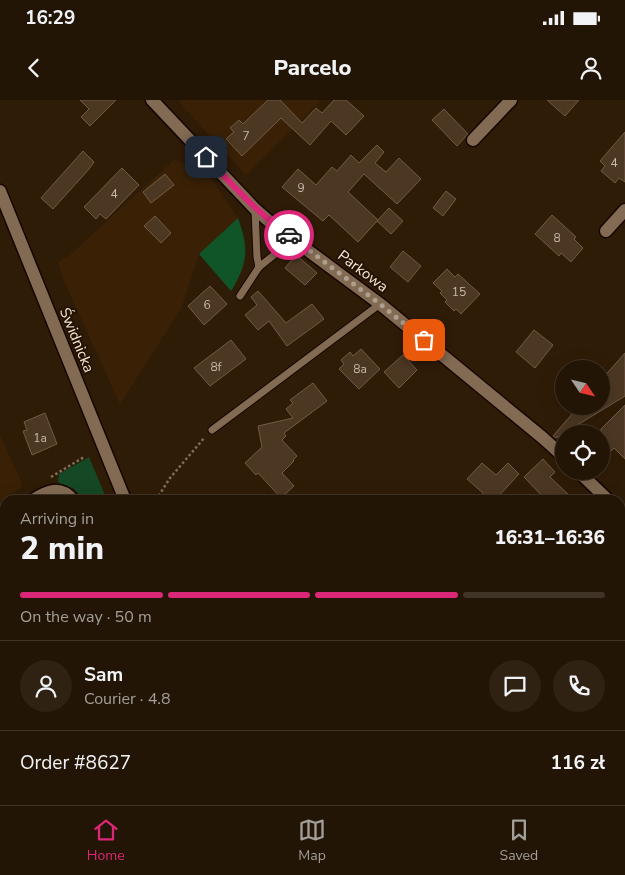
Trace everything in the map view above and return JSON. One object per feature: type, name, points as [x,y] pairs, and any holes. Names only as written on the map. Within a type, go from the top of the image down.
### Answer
[{"type":"street","name":"Parkowa","points":[[152,100],[255,209],[271,223],[380,304],[555,449]]},
{"type":"street","points":[[473,140],[512,100]]},
{"type":"street","name":"Świdnicka","points":[[0,191],[123,495]]},
{"type":"street","points":[[606,231],[625,210]]},
{"type":"street","points":[[587,480],[603,495]]},
{"type":"street","points":[[42,495],[55,490],[68,495]]},
{"type":"lane","points":[[255,209],[259,266]]},
{"type":"lane","points":[[240,296],[259,266],[294,239]]},
{"type":"lane","points":[[212,430],[380,304]]},
{"type":"path","points":[[159,495],[170,478],[212,430]]},
{"type":"path","points":[[78,461],[84,457]]},
{"type":"shaded area","points":[[181,100],[321,100],[246,175],[179,102]]},
{"type":"shaded area","points":[[175,159],[212,180],[238,218],[199,254],[181,309],[120,404],[64,281],[58,262],[69,256]]},
{"type":"shaded area","points":[[0,435],[23,486],[9,495],[0,495]]},
{"type":"green space","points":[[238,218],[244,239],[245,256],[241,272],[231,291],[199,254]]},
{"type":"green space","points":[[89,457],[105,495],[80,495],[73,488],[59,483],[59,474]]},
{"type":"building","points":[[80,100],[116,100],[90,126],[81,117],[89,109]]},
{"type":"building","points":[[268,100],[280,100],[302,123],[316,108],[322,113],[334,100],[346,100],[364,116],[346,135],[331,121],[310,145],[281,118],[242,156],[226,139],[234,132],[230,128],[239,120],[243,124]]},
{"type":"building","points":[[547,100],[579,100],[565,116]]},
{"type":"building","points":[[444,109],[468,134],[457,146],[432,120]]},
{"type":"building","points":[[625,132],[625,182],[619,178],[615,183],[601,171],[605,166],[600,161]]},
{"type":"building","points":[[377,145],[384,152],[375,163],[386,172],[399,158],[421,179],[397,204],[364,174],[348,192],[378,220],[358,242],[329,215],[323,221],[282,187],[298,169],[316,185],[332,167],[337,171],[351,155],[359,163]]},
{"type":"building","points":[[83,151],[94,162],[53,209],[41,198]]},
{"type":"building","points":[[122,168],[139,185],[106,219],[100,214],[96,219],[84,207]]},
{"type":"building","points":[[165,174],[174,185],[151,203],[143,192]]},
{"type":"building","points":[[446,191],[456,199],[443,216],[433,208]]},
{"type":"building","points":[[389,208],[403,221],[391,234],[377,221]]},
{"type":"building","points":[[552,215],[576,237],[574,239],[583,248],[571,262],[561,253],[559,256],[535,234]]},
{"type":"building","points":[[155,216],[171,233],[161,243],[144,226]]},
{"type":"building","points":[[403,251],[421,266],[408,282],[390,267]]},
{"type":"building","points":[[296,255],[317,273],[305,285],[285,268]]},
{"type":"building","points":[[447,269],[455,277],[458,274],[480,294],[461,314],[456,309],[454,311],[445,302],[447,300],[440,293],[442,291],[433,283]]},
{"type":"building","points":[[210,286],[227,304],[204,325],[188,306]]},
{"type":"building","points":[[258,291],[286,323],[312,304],[324,319],[287,346],[269,321],[258,330],[245,315],[257,305],[251,297]]},
{"type":"building","points":[[534,330],[553,345],[535,368],[516,352]]},
{"type":"building","points":[[231,340],[246,359],[210,386],[194,368]]},
{"type":"building","points":[[361,349],[380,369],[359,389],[339,369],[344,364],[341,360],[350,352],[353,356]]},
{"type":"building","points":[[625,353],[625,396],[610,405],[610,370]]},
{"type":"building","points":[[403,355],[417,370],[399,388],[384,372]]},
{"type":"building","points":[[313,383],[327,401],[284,433],[286,436],[282,440],[297,456],[282,473],[294,486],[284,495],[278,495],[258,473],[256,475],[245,463],[262,447],[258,426],[293,418],[286,409],[293,403],[290,400]]},
{"type":"building","points":[[625,405],[625,459],[614,448],[610,452],[610,425],[605,425]]},
{"type":"building","points":[[45,413],[57,444],[32,455],[23,431],[27,430],[24,422]]},
{"type":"building","points":[[571,415],[594,415],[577,425],[563,425]]},
{"type":"building","points":[[543,459],[555,472],[550,477],[569,495],[541,495],[524,477]]},
{"type":"building","points":[[482,463],[496,475],[508,463],[519,474],[500,495],[481,495],[483,493],[467,479]]},
{"type":"way so far","points":[[289,235],[424,340]]},
{"type":"route","points":[[206,157],[255,209],[289,235]]}]
